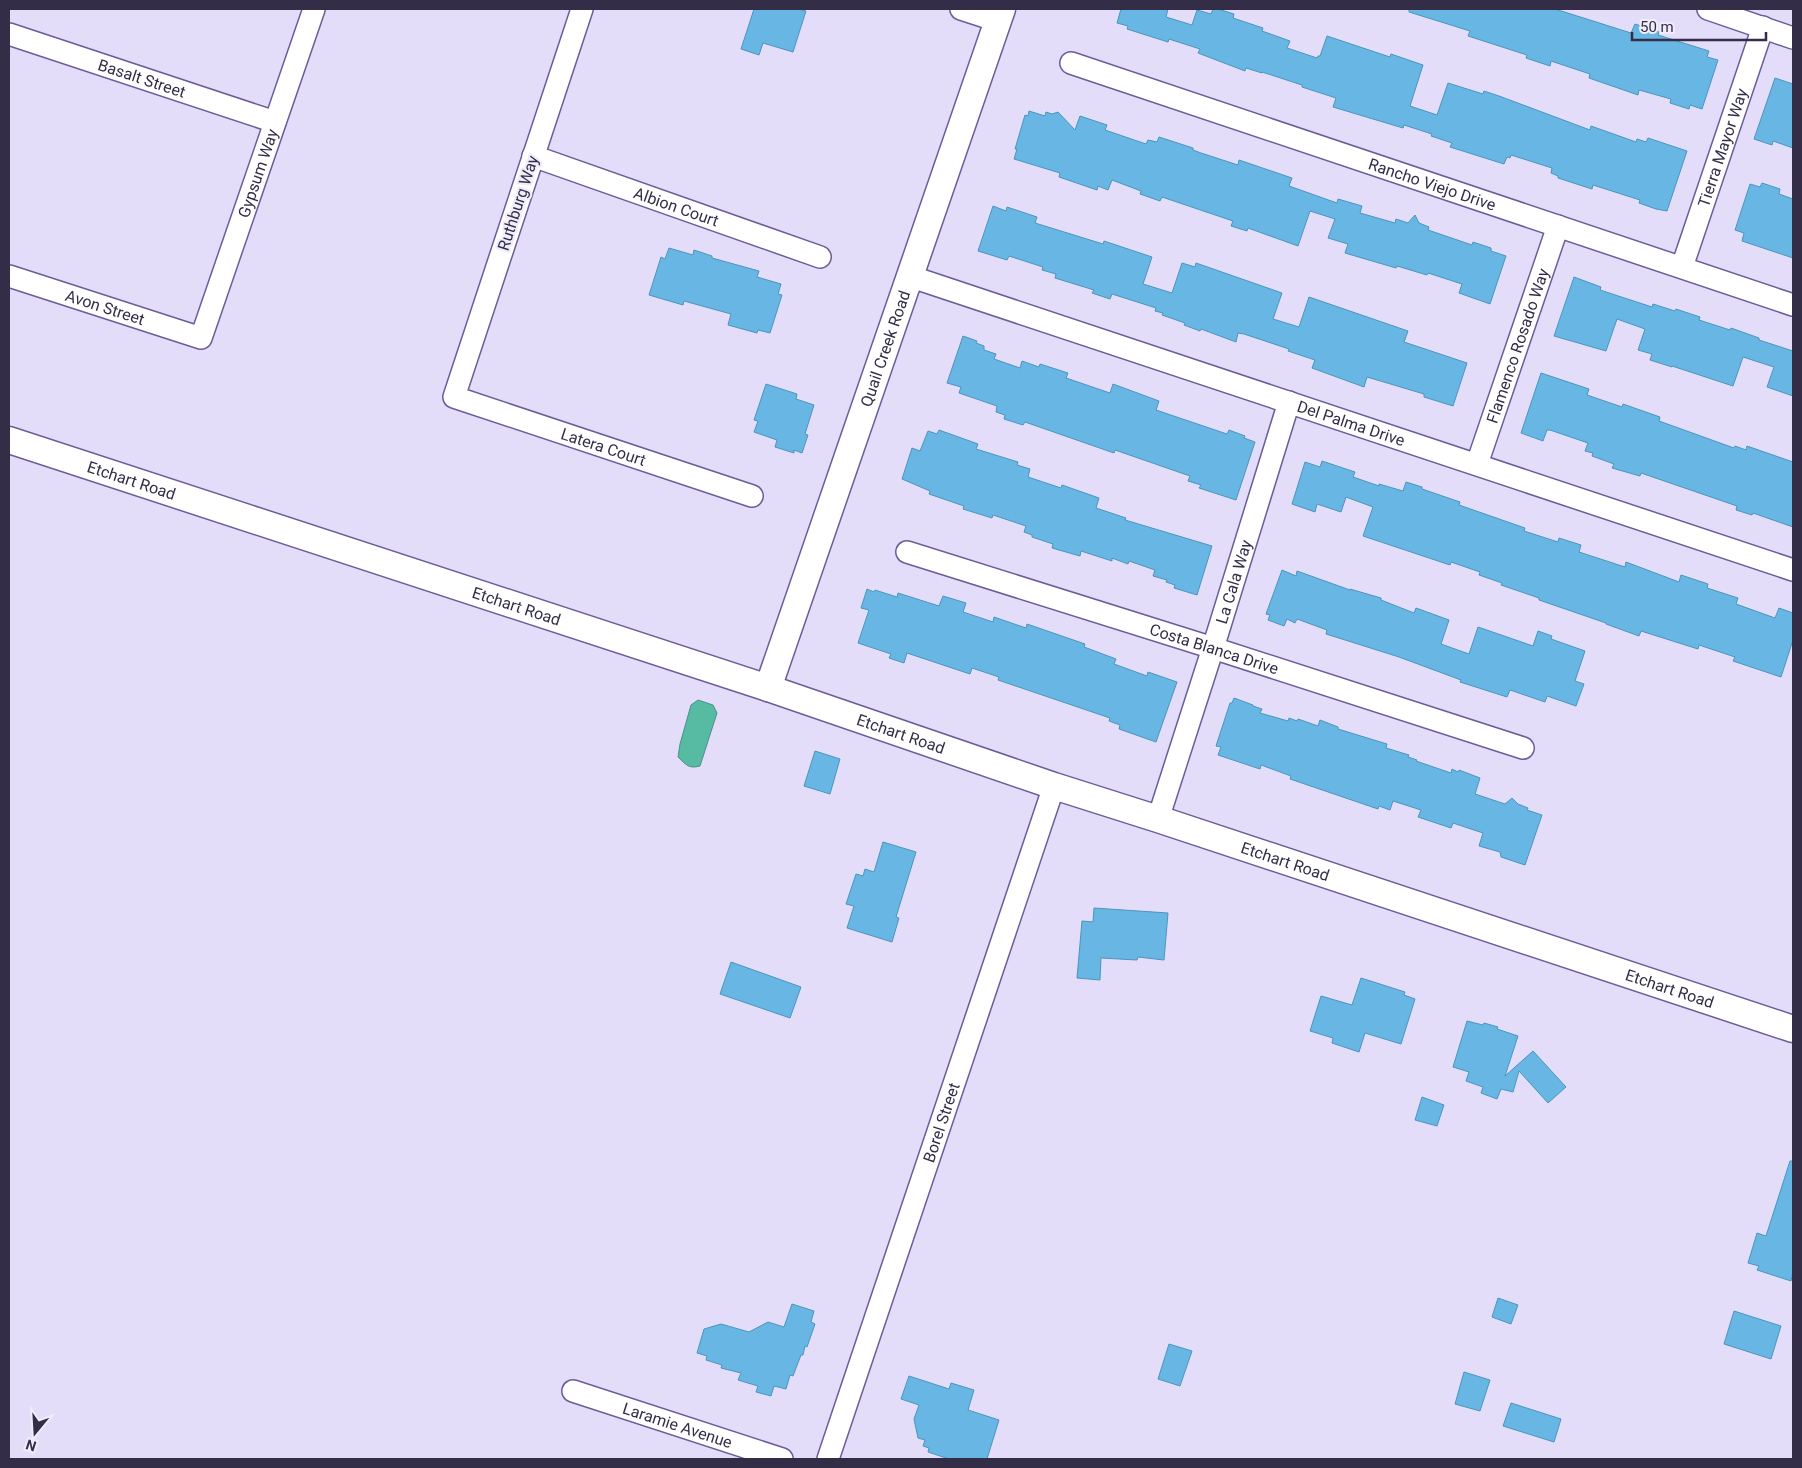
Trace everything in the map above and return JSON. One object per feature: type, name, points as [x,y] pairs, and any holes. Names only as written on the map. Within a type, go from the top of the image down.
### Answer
[{"type":"street","name":"Gypsum Way","points":[[201,338],[314,9]]},
{"type":"street","name":"Ruthburg Way","points":[[454,397],[582,9]]},
{"type":"street","points":[[962,9],[1000,15]]},
{"type":"street","points":[[1708,9],[1793,38]]},
{"type":"street","name":"Quail Creek Road","points":[[768,688],[1000,15]]},
{"type":"street","name":"Tierra Mayor Way","points":[[1682,267],[1762,27]]},
{"type":"street","name":"Basalt Street","points":[[9,34],[275,122]]},
{"type":"street","name":"Rancho Viejo Drive","points":[[1071,62],[1793,305]]},
{"type":"street","name":"Albion Court","points":[[533,156],[820,257]]},
{"type":"street","name":"Flamenco Rosado Way","points":[[1477,464],[1558,226]]},
{"type":"street","name":"Avon Street","points":[[9,276],[201,338]]},
{"type":"street","name":"Del Palma Drive","points":[[909,276],[1793,570]]},
{"type":"street","name":"Latera Court","points":[[454,397],[752,496]]},
{"type":"street","name":"La Cala Way","points":[[1158,819],[1214,648],[1289,402]]},
{"type":"street","name":"Etchart Road","points":[[9,440],[768,688],[1054,786],[1793,1029]]},
{"type":"street","name":"Costa Blanca Drive","points":[[907,552],[1214,648],[1523,748]]},
{"type":"street","name":"Borel Street","points":[[828,1459],[1054,786]]},
{"type":"street","name":"Laramie Avenue","points":[[574,1391],[782,1459]]},
{"type":"shaded area","points":[[698,700],[713,705],[717,713],[700,766],[690,767],[678,757],[691,705]]},
{"type":"building","points":[[754,9],[798,9],[806,11],[793,52],[763,43],[759,55],[741,49]]},
{"type":"building","points":[[1121,9],[1168,9],[1166,17],[1192,25],[1197,10],[1211,14],[1213,9],[1218,9],[1234,14],[1233,18],[1263,28],[1262,31],[1290,41],[1287,48],[1317,58],[1320,56],[1327,36],[1390,57],[1391,54],[1423,65],[1410,106],[1437,115],[1448,83],[1483,94],[1484,91],[1590,130],[1591,126],[1636,142],[1637,139],[1646,142],[1648,138],[1687,151],[1667,211],[1656,209],[1639,203],[1640,200],[1593,185],[1592,189],[1558,178],[1558,176],[1551,173],[1552,168],[1511,155],[1510,158],[1507,157],[1504,164],[1450,147],[1452,143],[1431,136],[1432,134],[1404,125],[1403,128],[1333,107],[1336,98],[1302,87],[1302,85],[1246,68],[1245,71],[1198,53],[1200,49],[1169,39],[1168,42],[1127,29],[1128,26],[1117,23]]},
{"type":"building","points":[[1409,9],[1555,9],[1631,33],[1635,24],[1659,32],[1658,35],[1709,51],[1707,57],[1718,60],[1702,109],[1690,105],[1689,109],[1670,103],[1671,99],[1639,90],[1638,95],[1589,78],[1590,74],[1551,61],[1550,66],[1526,58],[1527,55],[1468,36],[1470,31],[1409,12]]},
{"type":"building","points":[[1775,78],[1793,84],[1793,148],[1773,141],[1772,145],[1754,139]]},
{"type":"building","points":[[1029,111],[1045,116],[1046,112],[1052,114],[1058,112],[1075,130],[1080,116],[1107,125],[1105,130],[1146,144],[1148,140],[1157,142],[1159,137],[1238,165],[1239,160],[1292,178],[1289,186],[1337,203],[1338,199],[1362,206],[1360,213],[1395,223],[1396,219],[1408,223],[1415,215],[1419,223],[1429,227],[1428,230],[1472,245],[1473,242],[1491,248],[1491,251],[1506,256],[1490,304],[1459,293],[1462,284],[1428,273],[1427,275],[1397,266],[1396,268],[1345,253],[1348,244],[1328,238],[1335,219],[1310,211],[1298,246],[1248,228],[1247,231],[1231,226],[1233,221],[1162,197],[1160,201],[1140,194],[1141,191],[1112,180],[1108,190],[1098,186],[1097,190],[1059,177],[1060,173],[1014,159],[1025,115],[1028,116]]},
{"type":"building","points":[[1762,183],[1780,189],[1779,194],[1793,199],[1793,258],[1742,241],[1744,233],[1735,230],[1750,184],[1760,187]]},
{"type":"building","points":[[993,206],[1006,211],[1007,207],[1037,217],[1035,223],[1103,244],[1104,241],[1152,257],[1143,284],[1172,293],[1182,263],[1195,267],[1196,263],[1282,293],[1273,319],[1299,327],[1309,297],[1408,331],[1404,342],[1467,363],[1453,406],[1424,397],[1424,394],[1367,377],[1364,387],[1312,368],[1315,360],[1288,351],[1289,349],[1244,334],[1238,333],[1236,342],[1201,329],[1200,331],[1184,325],[1185,323],[1162,315],[1163,313],[1155,311],[1156,308],[1112,294],[1110,299],[1092,293],[1094,290],[1055,278],[1056,274],[1042,270],[1043,267],[1009,256],[1007,260],[978,251]]},
{"type":"building","points":[[669,248],[693,255],[694,250],[712,256],[712,258],[759,271],[757,277],[781,284],[778,294],[782,295],[770,333],[758,330],[757,333],[728,325],[731,314],[684,301],[683,305],[649,295],[661,257],[665,259]]},
{"type":"building","points":[[1574,277],[1601,287],[1600,290],[1652,307],[1653,304],[1675,311],[1676,309],[1700,317],[1699,320],[1730,330],[1731,328],[1759,338],[1759,340],[1793,351],[1793,396],[1767,387],[1774,367],[1743,357],[1733,386],[1650,360],[1652,354],[1638,350],[1645,329],[1617,319],[1606,351],[1554,336]]},
{"type":"building","points":[[963,336],[977,341],[976,343],[984,346],[984,350],[996,354],[994,359],[1020,368],[1022,361],[1039,367],[1040,364],[1068,373],[1066,378],[1110,393],[1113,384],[1159,401],[1156,410],[1227,434],[1229,430],[1255,442],[1236,500],[1199,488],[1201,485],[1188,481],[1190,476],[1115,450],[1114,453],[1025,422],[1023,425],[1004,419],[1005,415],[996,412],[997,406],[959,393],[961,387],[947,383]]},
{"type":"building","points":[[1541,373],[1589,389],[1587,395],[1622,407],[1623,404],[1660,417],[1659,421],[1734,448],[1735,446],[1746,450],[1747,446],[1793,462],[1793,527],[1753,513],[1752,515],[1736,510],[1737,506],[1641,473],[1640,476],[1612,468],[1614,464],[1592,456],[1593,453],[1585,451],[1588,443],[1550,430],[1547,430],[1543,441],[1521,433]]},
{"type":"building","points":[[766,384],[797,394],[796,399],[814,405],[805,434],[808,435],[802,453],[794,450],[794,453],[775,447],[777,440],[754,432],[758,421],[754,420]]},
{"type":"building","points":[[939,430],[978,444],[976,449],[1018,462],[1017,465],[1030,469],[1028,477],[1061,488],[1062,485],[1099,498],[1096,508],[1126,518],[1125,520],[1212,546],[1197,595],[1174,588],[1175,585],[1166,582],[1167,580],[1153,576],[1155,570],[1129,561],[1128,564],[1112,558],[1112,561],[1081,551],[1080,556],[1052,548],[1053,544],[1032,537],[1032,535],[1024,532],[1026,526],[993,515],[992,518],[963,509],[964,506],[929,494],[930,491],[902,479],[912,448],[920,451],[928,431],[937,434]]},
{"type":"building","points":[[1322,461],[1355,472],[1353,477],[1379,486],[1379,484],[1403,491],[1406,482],[1422,487],[1422,489],[1460,502],[1459,505],[1525,528],[1524,531],[1558,542],[1559,538],[1581,545],[1579,552],[1625,567],[1626,562],[1679,582],[1681,575],[1708,584],[1707,588],[1738,598],[1736,604],[1775,618],[1779,608],[1793,613],[1793,640],[1781,677],[1733,661],[1735,657],[1699,645],[1698,649],[1641,631],[1639,636],[1501,585],[1502,583],[1479,575],[1480,572],[1451,562],[1450,565],[1363,536],[1373,507],[1346,497],[1341,512],[1317,504],[1315,512],[1292,504],[1305,462],[1320,467]]},
{"type":"building","points":[[1282,570],[1296,576],[1297,571],[1350,590],[1381,598],[1381,600],[1414,613],[1416,608],[1449,620],[1441,644],[1469,654],[1478,627],[1533,646],[1538,631],[1552,636],[1551,639],[1585,651],[1575,681],[1584,684],[1576,706],[1547,696],[1545,702],[1510,690],[1507,697],[1460,682],[1461,680],[1399,657],[1326,634],[1327,630],[1297,619],[1295,623],[1287,619],[1284,626],[1268,620],[1270,615],[1266,614]]},
{"type":"building","points":[[867,589],[897,597],[898,593],[939,606],[943,596],[966,603],[963,612],[993,622],[994,617],[1026,628],[1027,624],[1085,644],[1084,647],[1116,659],[1114,664],[1147,676],[1148,672],[1177,682],[1156,742],[1119,729],[1120,725],[1109,721],[1110,718],[998,680],[999,677],[972,668],[970,674],[907,653],[904,663],[889,658],[891,654],[858,643],[869,610],[861,608]]},
{"type":"building","points":[[1234,698],[1262,709],[1260,713],[1288,721],[1289,718],[1297,721],[1298,719],[1318,726],[1320,720],[1338,727],[1338,729],[1387,744],[1386,748],[1409,755],[1408,757],[1416,761],[1451,773],[1452,769],[1458,772],[1459,770],[1480,778],[1475,794],[1505,804],[1512,798],[1518,804],[1528,808],[1527,810],[1542,815],[1525,865],[1501,857],[1500,852],[1479,846],[1483,833],[1453,823],[1451,828],[1418,817],[1421,810],[1393,801],[1390,810],[1379,806],[1378,809],[1290,779],[1291,776],[1261,765],[1260,769],[1218,755],[1221,747],[1216,746],[1230,703],[1232,703]]},
{"type":"building","points":[[815,751],[840,759],[830,794],[804,786]]},
{"type":"building","points":[[883,842],[916,852],[896,917],[899,918],[892,942],[847,928],[854,906],[846,904],[856,874],[863,876],[865,869],[874,872]]},
{"type":"building","points":[[1094,908],[1168,913],[1164,960],[1138,957],[1137,960],[1101,958],[1100,980],[1077,978],[1082,921],[1093,922]]},
{"type":"building","points":[[731,962],[801,987],[790,1018],[720,994]]},
{"type":"building","points":[[1361,978],[1405,992],[1404,995],[1415,999],[1401,1044],[1365,1033],[1359,1052],[1332,1043],[1333,1038],[1310,1031],[1321,996],[1352,1005]]},
{"type":"building","points":[[1467,1021],[1498,1027],[1497,1029],[1518,1036],[1505,1076],[1533,1051],[1566,1087],[1548,1103],[1519,1071],[1513,1092],[1501,1089],[1497,1099],[1481,1093],[1483,1087],[1466,1081],[1469,1072],[1453,1067]]},
{"type":"building","points":[[1422,1097],[1444,1105],[1437,1126],[1415,1120]]},
{"type":"building","points":[[1790,1161],[1793,1161],[1793,1272],[1791,1281],[1757,1270],[1759,1266],[1748,1263],[1757,1233],[1766,1236]]},
{"type":"building","points":[[1498,1298],[1518,1305],[1511,1324],[1492,1317]]},
{"type":"building","points":[[792,1304],[814,1311],[811,1322],[815,1324],[807,1347],[805,1346],[793,1376],[790,1375],[786,1389],[774,1386],[771,1396],[756,1392],[758,1386],[738,1380],[741,1373],[721,1368],[722,1365],[706,1360],[707,1356],[697,1353],[704,1329],[721,1324],[749,1332],[768,1322],[784,1327]]},
{"type":"building","points":[[1734,1311],[1781,1326],[1771,1359],[1724,1344]]},
{"type":"building","points":[[1169,1344],[1192,1351],[1180,1386],[1158,1379]]},
{"type":"building","points":[[1464,1372],[1490,1380],[1480,1411],[1455,1404]]},
{"type":"building","points":[[909,1376],[949,1389],[951,1383],[974,1390],[968,1410],[999,1420],[987,1459],[949,1459],[928,1452],[929,1448],[923,1446],[925,1440],[918,1438],[914,1419],[919,1405],[901,1399]]},
{"type":"building","points":[[1511,1403],[1561,1419],[1554,1442],[1503,1426]]}]
